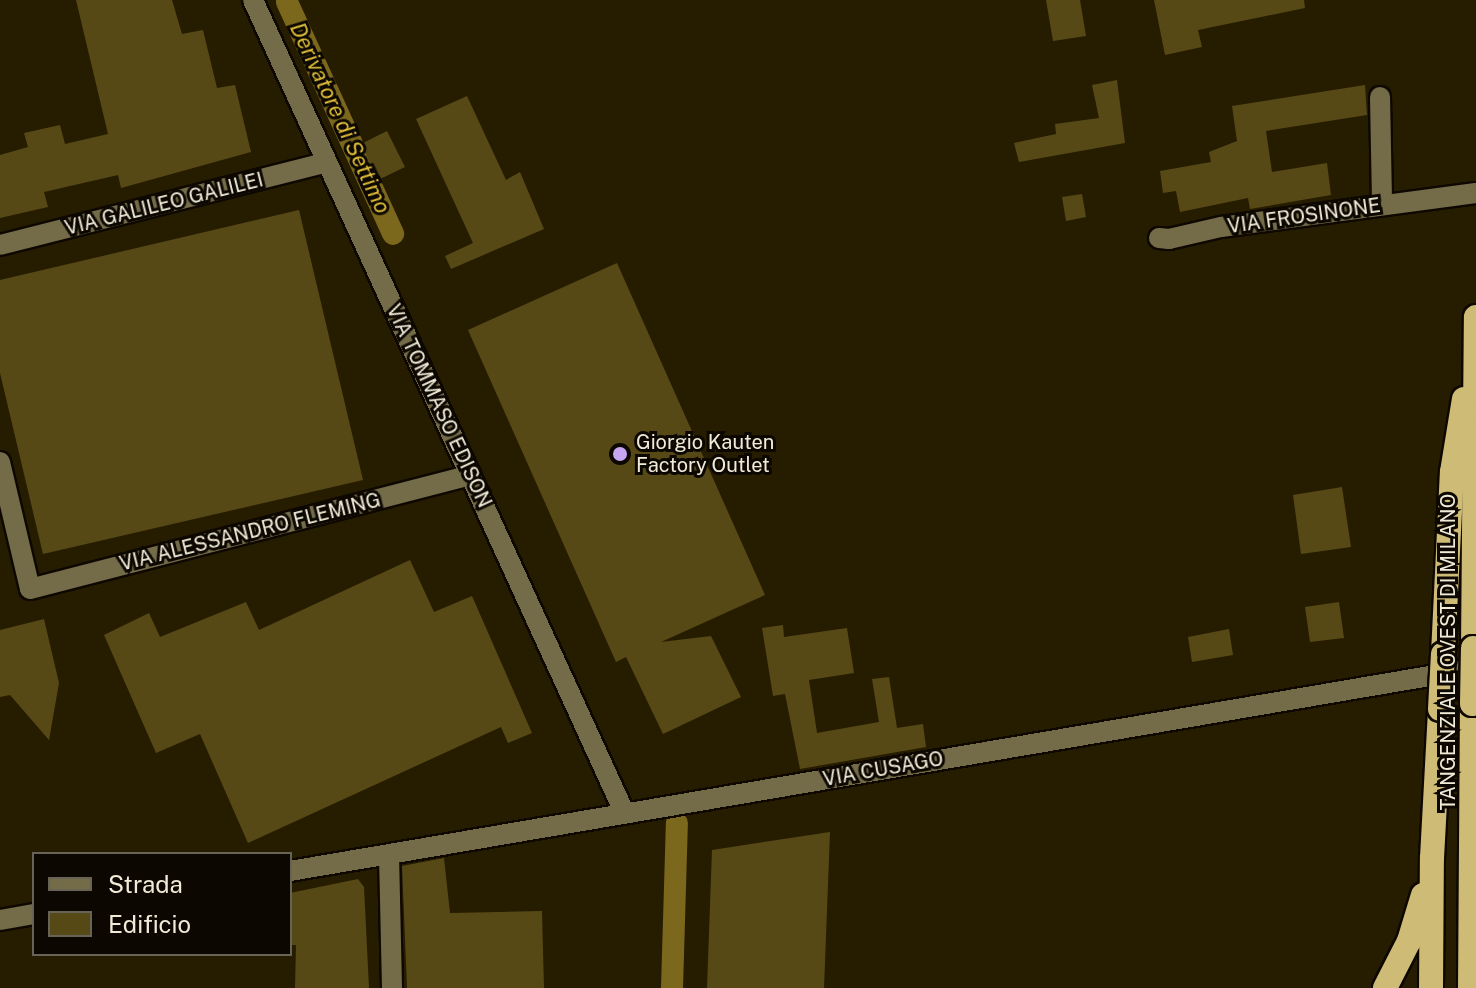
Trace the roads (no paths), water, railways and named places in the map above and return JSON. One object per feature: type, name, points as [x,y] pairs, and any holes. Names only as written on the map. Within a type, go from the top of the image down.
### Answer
[{"type":"highway","name":"TANGENZIALE OVEST DI MILANO","points":[[1470,988],[1476,317]]},
{"type":"highway","points":[[1431,988],[1432,858],[1452,472],[1474,350]]},
{"type":"highway","points":[[1385,988],[1409,941],[1432,858]]},
{"type":"street","name":"VIA TOMMASO EDISON","points":[[253,0],[624,812]]},
{"type":"street","points":[[1380,97],[1382,205]]},
{"type":"street","name":"VIA GALILEO GALILEI","points":[[0,245],[327,162]]},
{"type":"street","name":"VIA FROSINONE","points":[[1159,238],[1476,193]]},
{"type":"street","name":"VIA ALESSANDRO FLEMING","points":[[0,462],[30,589],[470,475]]},
{"type":"street","name":"VIA CUSAGO","points":[[292,871],[1474,658]]},
{"type":"street","points":[[389,855],[392,988]]},
{"type":"street","points":[[0,920],[32,914]]},
{"type":"waterway","name":"Derivatore di Settimo","points":[[287,2],[393,234]]},
{"type":"waterway","name":"Derivatore di Settimo","points":[[672,988],[677,823]]},
{"type":"place","name":"Giorgio Kauten Factory Outlet","points":[[620,454]]}]
